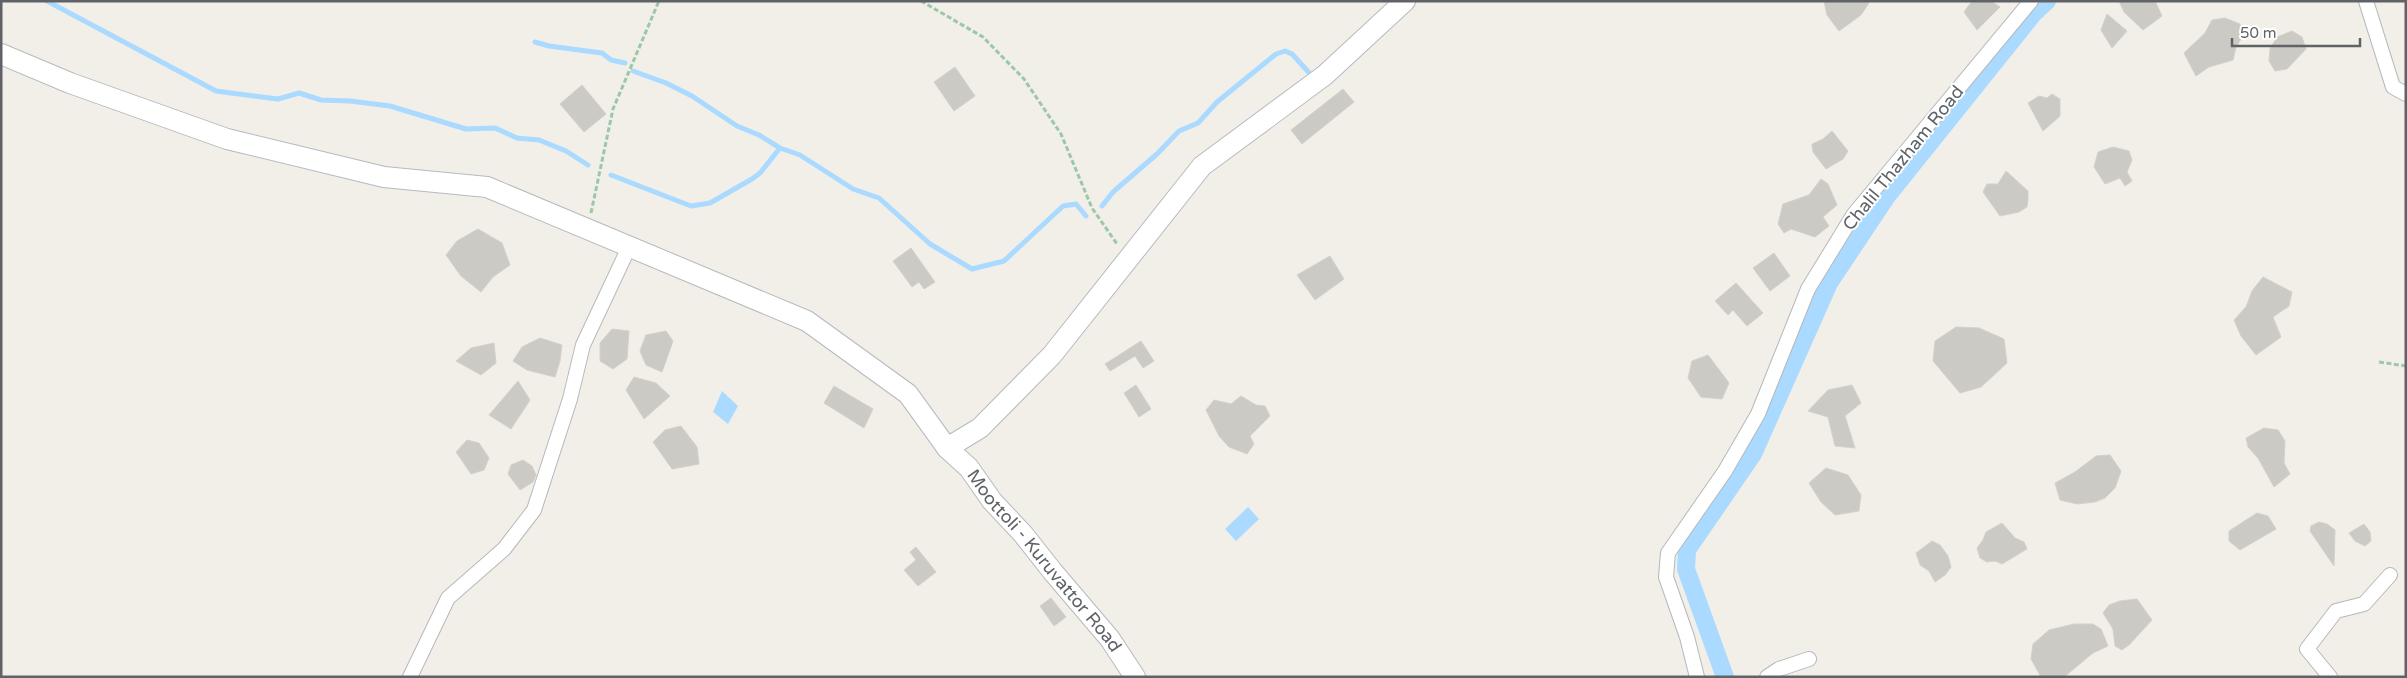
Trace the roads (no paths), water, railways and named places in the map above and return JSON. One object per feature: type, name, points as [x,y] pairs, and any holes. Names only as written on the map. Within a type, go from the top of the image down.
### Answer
[{"type":"main road","points":[[948,448],[980,428],[1052,355],[1127,258],[1202,166],[1326,74],[1405,1]]},
{"type":"main road","name":"Moottoli - Kuruvattor Road","points":[[1,54],[70,83],[227,139],[384,177],[487,186],[807,321],[908,394],[948,448],[969,468],[992,501],[1023,534],[1110,639],[1135,677]]},
{"type":"street","name":"Chalil Thazham Road","points":[[1697,677],[1687,637],[1666,577],[1668,553],[1725,471],[1758,414],[1808,289],[1854,214],[2031,1]]},
{"type":"street","points":[[2366,1],[2393,87],[2406,94]]},
{"type":"street","points":[[410,677],[448,598],[504,549],[534,510],[570,399],[582,345],[630,245]]},
{"type":"street","points":[[2330,677],[2307,649],[2336,611],[2364,604],[2390,574]]},
{"type":"street","points":[[1767,677],[1779,669],[1809,659]]},
{"type":"water","points":[[722,391],[738,406],[728,424],[713,412]]},
{"type":"water","points":[[1248,507],[1259,519],[1236,541],[1225,529]]},
{"type":"waterway","points":[[47,1],[216,91],[278,99],[299,93],[321,100],[350,101],[390,106],[466,129],[495,128],[517,138],[539,140],[566,151],[588,165]]},
{"type":"waterway","points":[[1725,677],[1686,569],[1687,550],[1753,454],[1829,283],[1887,196],[2033,14],[2047,1]]},
{"type":"waterway","points":[[535,42],[549,46],[602,53],[611,60],[625,63]]},
{"type":"waterway","points":[[1102,206],[1113,192],[1157,154],[1179,131],[1198,123],[1217,102],[1276,54],[1285,51],[1292,54],[1313,77]]},
{"type":"waterway","points":[[633,71],[666,83],[692,96],[737,126],[759,135],[780,148]]},
{"type":"waterway","points":[[611,175],[691,206],[710,203],[760,173],[780,148],[800,155],[853,189],[879,198],[930,244],[972,269],[1004,261],[1063,206],[1076,204],[1086,216]]}]
